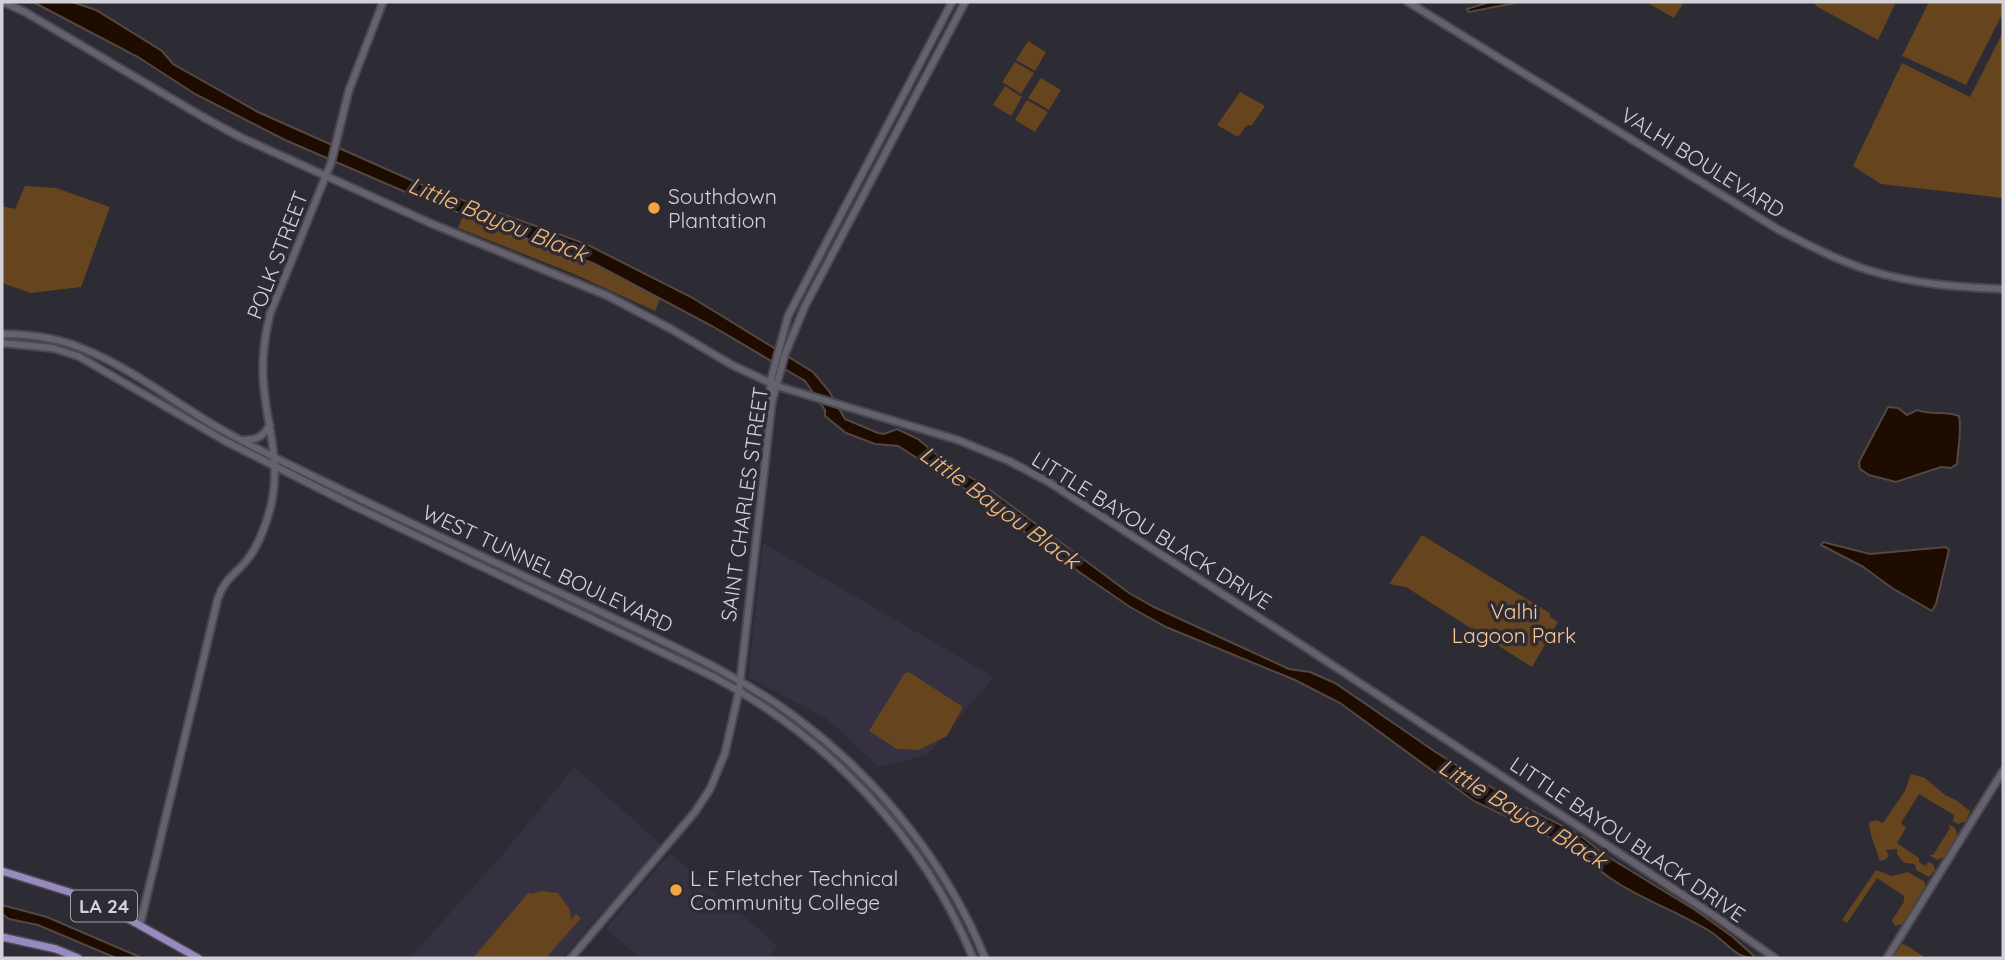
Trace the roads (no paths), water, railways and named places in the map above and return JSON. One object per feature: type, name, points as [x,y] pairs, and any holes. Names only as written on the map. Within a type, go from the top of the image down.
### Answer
[{"type":"main road","name":"POLK STREET","points":[[141,925],[218,597],[226,579],[247,560],[272,503],[276,467],[263,366],[270,314],[327,176],[352,78],[383,2]]},
{"type":"main road","name":"SAINT CHARLES STREET","points":[[572,958],[695,812],[710,789],[727,746],[740,681],[774,385],[794,305],[952,2]]},
{"type":"main road","name":"SAINT CHARLES STREET","points":[[782,352],[965,2]]},
{"type":"main road","name":"VALHI BOULEVARD","points":[[1408,2],[1779,230],[1835,258],[1869,271],[1909,281],[2003,289]]},
{"type":"main road","name":"LITTLE BAYOU BLACK DRIVE","points":[[7,3],[203,117],[267,150],[430,223],[608,296],[732,365],[774,385],[958,440],[1009,461],[1047,481],[1518,786],[1775,958]]},
{"type":"main road","name":"WEST TUNNEL BOULEVARD","points":[[2,334],[42,337],[83,348],[275,457],[692,655],[740,681],[829,743],[895,810],[939,872],[985,958]]},
{"type":"main road","name":"WEST TUNNEL BOULEVARD","points":[[2,343],[52,348],[78,356],[225,441],[276,467],[670,655],[738,691],[797,731],[875,803],[918,858],[947,905],[973,958]]},
{"type":"main road","points":[[242,440],[258,439],[270,425]]},
{"type":"main road","points":[[1886,958],[2003,771]]},
{"type":"main road","name":"LA 24","points":[[2,872],[82,896],[141,925],[198,958]]},
{"type":"main road","name":"LA 24","points":[[2,937],[56,949],[78,958]]},
{"type":"water","name":"Little Bayou Black","points":[[33,2],[72,2],[96,10],[162,51],[173,64],[258,112],[429,188],[586,244],[691,297],[813,372],[829,391],[845,419],[878,433],[884,434],[897,429],[918,439],[950,466],[982,484],[1129,593],[1154,607],[1289,669],[1310,672],[1335,683],[1434,751],[1518,804],[1577,833],[1605,855],[1695,910],[1733,937],[1756,958],[1742,956],[1694,922],[1626,888],[1594,866],[1580,852],[1474,801],[1340,703],[1295,680],[1166,627],[1130,607],[973,494],[898,446],[875,444],[846,433],[825,416],[825,410],[805,381],[712,326],[595,264],[417,197],[285,140],[195,94],[138,57]]},
{"type":"water","points":[[1490,2],[1520,2],[1469,12],[1467,9]]},
{"type":"water","points":[[1888,407],[1898,408],[1907,415],[1917,410],[1959,416],[1957,464],[1951,468],[1941,467],[1896,482],[1869,475],[1860,469],[1859,462]]},
{"type":"water","points":[[1823,542],[1870,554],[1946,547],[1949,550],[1932,611],[1892,588],[1862,566],[1821,545]]},
{"type":"water","points":[[2,905],[47,917],[142,958],[116,958],[38,925],[9,919],[2,914]]},
{"type":"place","name":"Southdown Plantation","points":[[654,208]]},
{"type":"place","name":"L E Fletcher Technical Community College","points":[[676,890]]},
{"type":"park label","name":"Valhi Lagoon Park","points":[[1514,623]]}]
